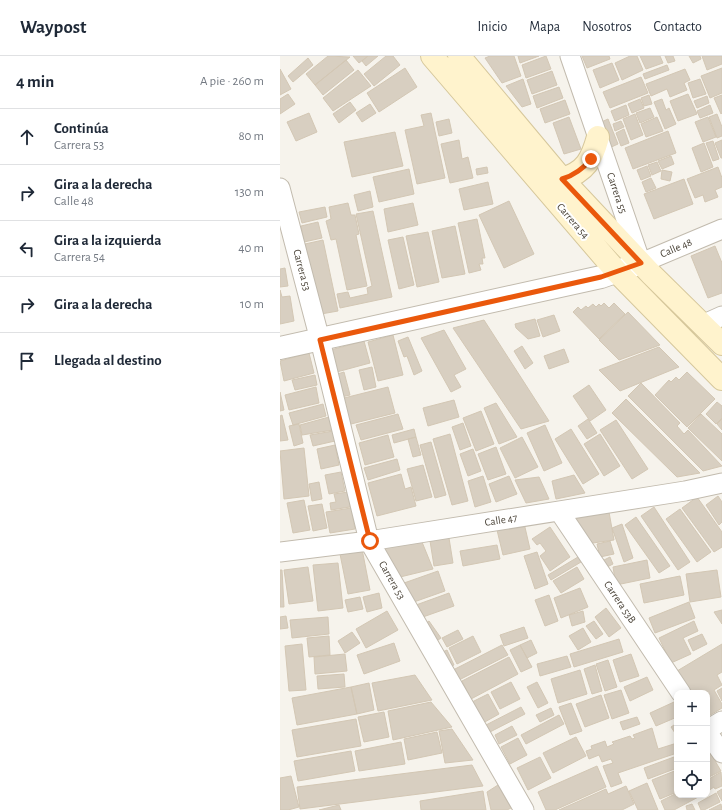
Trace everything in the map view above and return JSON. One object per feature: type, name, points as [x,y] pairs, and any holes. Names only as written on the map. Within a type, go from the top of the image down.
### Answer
[{"type":"main road","name":"Carrera 54","points":[[432,56],[617,272],[722,379]]},
{"type":"main road","name":"Carrera 54","points":[[459,56],[562,179],[641,263],[722,344]]},
{"type":"main road","points":[[562,179],[576,174],[587,164],[594,152],[598,137]]},
{"type":"street","name":"Carrera 55","points":[[570,56],[641,263]]},
{"type":"street","name":"Carrera 53","points":[[280,188],[320,340],[370,541],[524,810]]},
{"type":"street","name":"Calle 48","points":[[280,348],[601,277],[641,263],[722,229]]},
{"type":"street","points":[[702,325],[722,316]]},
{"type":"street","name":"Calle 47","points":[[280,552],[370,541],[722,483]]},
{"type":"street","name":"Carrera 53B","points":[[559,511],[679,690]]},
{"type":"street","points":[[710,729],[722,721]]},
{"type":"street","points":[[710,735],[722,753]]},
{"type":"building","points":[[328,56],[350,57],[315,85],[306,74]]},
{"type":"building","points":[[353,56],[368,56],[359,63]]},
{"type":"building","points":[[368,56],[378,56],[366,66],[362,61]]},
{"type":"building","points":[[386,56],[393,56],[400,65],[374,86],[364,74]]},
{"type":"building","points":[[490,56],[514,56],[521,76],[502,83],[485,58]]},
{"type":"building","points":[[518,56],[539,56],[520,63]]},
{"type":"building","points":[[546,56],[551,69],[526,78],[522,65]]},
{"type":"building","points":[[582,56],[609,56],[610,59],[587,68]]},
{"type":"building","points":[[630,56],[637,56],[643,70],[622,80],[615,63]]},
{"type":"building","points":[[640,56],[660,56],[663,63],[646,69]]},
{"type":"building","points":[[665,56],[673,56],[675,61],[668,63]]},
{"type":"building","points":[[689,56],[700,56],[701,59],[693,63]]},
{"type":"building","points":[[702,56],[722,56],[722,64],[707,70]]},
{"type":"building","points":[[308,58],[313,65],[293,82],[288,76]]},
{"type":"building","points":[[346,60],[354,70],[323,95],[315,85]]},
{"type":"building","points":[[612,63],[619,80],[600,88],[593,70]]},
{"type":"building","points":[[667,65],[669,70],[645,79],[643,74]]},
{"type":"building","points":[[405,68],[417,87],[379,112],[367,93]]},
{"type":"building","points":[[722,68],[722,93],[710,98],[701,76]]},
{"type":"building","points":[[280,69],[291,89],[280,95]]},
{"type":"building","points":[[685,69],[690,80],[684,83],[687,90],[670,97],[667,89],[651,96],[646,84]]},
{"type":"building","points":[[358,70],[371,86],[333,111],[323,98]]},
{"type":"building","points":[[552,71],[557,85],[532,94],[527,80]]},
{"type":"building","points":[[641,77],[648,93],[610,108],[603,92]]},
{"type":"building","points":[[523,79],[531,104],[522,107],[506,86]]},
{"type":"building","points":[[700,79],[706,94],[693,98],[688,83]]},
{"type":"building","points":[[559,87],[563,98],[537,108],[533,96]]},
{"type":"building","points":[[288,94],[295,104],[280,114],[280,99]]},
{"type":"building","points":[[688,94],[697,114],[678,121],[670,101]]},
{"type":"building","points":[[649,95],[652,104],[644,106],[641,98]]},
{"type":"building","points":[[722,95],[722,113],[721,114],[714,98]]},
{"type":"building","points":[[707,96],[709,103],[697,108],[694,101]]},
{"type":"building","points":[[640,99],[644,108],[632,113],[628,104]]},
{"type":"building","points":[[662,99],[666,110],[669,108],[676,124],[665,129],[654,102]]},
{"type":"building","points":[[565,100],[570,114],[545,123],[540,109]]},
{"type":"building","points":[[350,102],[356,110],[339,123],[333,114]]},
{"type":"building","points":[[370,104],[376,113],[362,122],[356,113]]},
{"type":"building","points":[[626,105],[629,115],[615,121],[611,111]]},
{"type":"building","points":[[710,105],[713,113],[700,118],[697,111]]},
{"type":"building","points":[[650,108],[654,117],[640,123],[636,113]]},
{"type":"building","points":[[309,113],[317,132],[296,141],[287,122]]},
{"type":"building","points":[[431,113],[445,178],[417,184],[405,130],[424,126],[421,115]]},
{"type":"building","points":[[635,114],[643,135],[631,140],[623,119]]},
{"type":"building","points":[[717,114],[722,127],[722,136],[717,138],[709,117]]},
{"type":"building","points":[[569,117],[581,149],[564,154],[553,123]]},
{"type":"building","points":[[657,117],[663,131],[646,137],[641,124]]},
{"type":"building","points":[[708,117],[716,137],[703,142],[695,122]]},
{"type":"building","points":[[449,119],[452,133],[439,136],[436,122]]},
{"type":"building","points":[[608,119],[618,144],[607,149],[597,124]]},
{"type":"building","points":[[621,121],[624,127],[615,131],[613,124]]},
{"type":"building","points":[[624,129],[629,143],[621,146],[616,133]]},
{"type":"building","points":[[668,131],[676,153],[633,169],[625,148]]},
{"type":"building","points":[[395,132],[403,166],[352,177],[344,142]]},
{"type":"building","points":[[459,140],[462,159],[468,157],[473,178],[450,183],[441,144]]},
{"type":"building","points":[[722,140],[722,158],[721,158],[715,143]]},
{"type":"building","points":[[713,141],[719,159],[713,161],[706,143]]},
{"type":"building","points":[[704,143],[713,167],[701,172],[692,148]]},
{"type":"building","points":[[671,156],[674,164],[662,169],[658,161]]},
{"type":"building","points":[[657,162],[661,171],[652,175],[648,165]]},
{"type":"building","points":[[647,166],[651,176],[641,180],[637,170]]},
{"type":"building","points":[[487,167],[488,173],[477,175],[476,169]]},
{"type":"building","points":[[718,167],[722,178],[722,187],[715,190],[718,197],[705,202],[703,195],[695,198],[687,179]]},
{"type":"building","points":[[409,169],[414,194],[379,202],[373,177]]},
{"type":"building","points":[[662,170],[672,172],[670,181],[661,179]]},
{"type":"building","points":[[651,178],[656,188],[646,192],[642,182]]},
{"type":"building","points":[[684,179],[693,204],[654,219],[644,194]]},
{"type":"building","points":[[488,182],[493,204],[464,210],[459,189]]},
{"type":"building","points":[[370,191],[373,207],[358,211],[354,195]]},
{"type":"building","points":[[509,201],[534,254],[504,268],[479,215]]},
{"type":"building","points":[[348,203],[351,215],[355,215],[359,234],[356,235],[367,286],[347,290],[336,239],[331,240],[326,221],[331,219],[329,207]]},
{"type":"building","points":[[413,203],[418,225],[388,232],[384,209]]},
{"type":"building","points":[[325,207],[327,217],[302,223],[299,212]]},
{"type":"building","points":[[373,211],[392,297],[340,308],[337,294],[348,292],[350,298],[368,294],[367,288],[372,286],[356,214]]},
{"type":"building","points":[[477,219],[485,258],[482,258],[483,264],[479,264],[481,270],[469,273],[458,223]]},
{"type":"building","points":[[318,222],[322,238],[304,242],[301,226]]},
{"type":"building","points":[[455,226],[465,274],[442,278],[432,231]]},
{"type":"building","points":[[428,232],[439,282],[417,287],[406,236]]},
{"type":"building","points":[[403,237],[414,285],[399,289],[388,240]]},
{"type":"building","points":[[323,240],[338,311],[321,314],[305,244]]},
{"type":"building","points":[[715,246],[722,263],[722,293],[708,298],[691,256]]},
{"type":"building","points":[[285,268],[288,286],[280,287],[280,269]]},
{"type":"building","points":[[280,290],[282,297],[290,296],[294,321],[280,324]]},
{"type":"building","points":[[604,303],[609,308],[614,303],[625,314],[599,339],[573,312],[578,307],[581,310],[586,306],[588,308],[593,304],[596,307],[599,304],[601,306]]},
{"type":"building","points":[[628,312],[660,345],[619,360],[599,340]]},
{"type":"building","points":[[554,315],[560,331],[543,337],[537,320]]},
{"type":"building","points":[[535,319],[540,336],[528,339],[516,328],[515,324]]},
{"type":"building","points":[[484,320],[549,421],[521,429],[453,328]]},
{"type":"building","points":[[444,330],[466,369],[454,375],[461,387],[451,392],[421,338]]},
{"type":"building","points":[[393,335],[403,375],[378,381],[368,342]]},
{"type":"building","points":[[408,337],[422,371],[414,375],[407,356],[404,357],[398,341]]},
{"type":"building","points":[[364,341],[370,363],[333,373],[327,351]]},
{"type":"building","points":[[522,346],[533,363],[525,369],[514,351]]},
{"type":"building","points":[[659,347],[679,367],[620,391],[599,370]]},
{"type":"building","points":[[564,349],[569,362],[549,369],[544,356]]},
{"type":"building","points":[[309,353],[314,373],[284,381],[280,361]]},
{"type":"building","points":[[372,367],[376,387],[364,390],[359,370]]},
{"type":"building","points":[[344,372],[350,395],[337,398],[331,376]]},
{"type":"building","points":[[687,372],[715,399],[687,427],[655,395],[669,380],[671,382],[676,377],[679,380]]},
{"type":"building","points":[[315,375],[317,385],[295,390],[292,380]]},
{"type":"building","points":[[641,383],[680,423],[677,426],[684,434],[688,430],[722,466],[703,471],[628,396]]},
{"type":"building","points":[[589,385],[606,410],[590,421],[573,396]]},
{"type":"building","points":[[316,387],[319,403],[289,410],[285,395]]},
{"type":"building","points":[[388,387],[395,413],[347,425],[340,399]]},
{"type":"building","points":[[280,392],[284,410],[280,411]]},
{"type":"building","points":[[626,399],[700,473],[677,477],[612,413]]},
{"type":"building","points":[[454,400],[459,417],[428,426],[423,408]]},
{"type":"building","points":[[717,402],[722,406],[722,418],[716,424],[706,414]]},
{"type":"building","points":[[496,403],[517,437],[499,444],[484,408]]},
{"type":"building","points":[[323,404],[326,416],[293,425],[289,413]]},
{"type":"building","points":[[481,411],[494,444],[476,451],[463,418]]},
{"type":"building","points":[[398,414],[403,429],[361,440],[356,425]]},
{"type":"building","points":[[701,414],[722,434],[722,461],[688,428]]},
{"type":"building","points":[[282,415],[288,440],[280,441],[280,416]]},
{"type":"building","points":[[329,417],[333,430],[302,435],[300,425]]},
{"type":"building","points":[[588,419],[597,433],[587,439],[578,426]]},
{"type":"building","points":[[722,419],[722,430],[717,424]]},
{"type":"building","points":[[616,420],[648,469],[632,479],[600,430]]},
{"type":"building","points":[[463,423],[471,446],[460,450],[452,427]]},
{"type":"building","points":[[299,424],[303,443],[294,446],[289,426]]},
{"type":"building","points":[[545,425],[562,463],[544,471],[527,433]]},
{"type":"building","points":[[414,429],[416,437],[394,443],[392,435]]},
{"type":"building","points":[[571,429],[599,474],[583,484],[555,439]]},
{"type":"building","points":[[333,431],[335,441],[313,446],[310,435]]},
{"type":"building","points":[[450,434],[468,501],[452,505],[433,439]]},
{"type":"building","points":[[600,434],[620,466],[604,476],[584,444]]},
{"type":"building","points":[[388,435],[394,457],[365,465],[359,443]]},
{"type":"building","points":[[416,437],[421,455],[413,457],[408,439]]},
{"type":"building","points":[[522,437],[538,467],[515,478],[500,448]]},
{"type":"building","points":[[431,442],[446,495],[435,498],[420,445]]},
{"type":"building","points":[[335,445],[339,465],[321,469],[317,449]]},
{"type":"building","points":[[496,447],[506,474],[488,480],[478,454]]},
{"type":"building","points":[[304,448],[309,496],[284,499],[280,451]]},
{"type":"building","points":[[473,449],[481,471],[468,476],[460,454]]},
{"type":"building","points":[[397,459],[400,470],[368,480],[364,468]]},
{"type":"building","points":[[423,465],[432,497],[416,501],[407,469]]},
{"type":"building","points":[[341,472],[345,491],[329,494],[325,475]]},
{"type":"building","points":[[401,474],[405,489],[411,487],[416,506],[377,516],[368,483]]},
{"type":"building","points":[[574,475],[585,493],[556,499],[552,481]]},
{"type":"building","points":[[483,476],[491,502],[475,507],[468,481]]},
{"type":"building","points":[[509,476],[517,494],[496,502],[489,484]]},
{"type":"building","points":[[539,477],[549,499],[526,503],[515,480]]},
{"type":"building","points":[[319,482],[322,499],[312,501],[309,484]]},
{"type":"building","points":[[348,492],[350,507],[331,510],[330,503],[336,502],[334,494]]},
{"type":"building","points":[[718,496],[722,502],[722,522],[719,525],[706,505]]},
{"type":"building","points":[[697,497],[722,532],[722,547],[714,552],[682,508]]},
{"type":"building","points":[[304,500],[310,530],[293,533],[287,503]]},
{"type":"building","points":[[322,504],[327,528],[313,531],[308,506]]},
{"type":"building","points":[[654,507],[690,562],[678,570],[641,516]]},
{"type":"building","points":[[351,508],[355,529],[330,533],[326,512]]},
{"type":"building","points":[[680,509],[711,552],[697,562],[666,519]]},
{"type":"building","points":[[609,512],[614,540],[586,544],[574,518]]},
{"type":"building","points":[[636,517],[670,566],[659,573],[625,525]]},
{"type":"building","points":[[524,523],[530,549],[503,555],[497,530]]},
{"type":"building","points":[[622,524],[633,558],[624,562],[612,528]]},
{"type":"building","points":[[550,527],[570,557],[550,571],[540,556],[546,551],[540,543],[537,545],[532,539]]},
{"type":"building","points":[[449,538],[453,563],[434,566],[430,541]]},
{"type":"building","points":[[610,541],[614,554],[600,557],[597,544]]},
{"type":"building","points":[[422,542],[433,569],[396,578],[382,548]]},
{"type":"building","points":[[497,545],[500,559],[463,566],[460,551]]},
{"type":"building","points":[[362,549],[370,590],[348,594],[340,554]]},
{"type":"building","points":[[537,552],[548,584],[535,589],[524,556]]},
{"type":"building","points":[[578,557],[581,562],[551,580],[548,575]]},
{"type":"building","points":[[610,557],[613,564],[601,570],[598,563]]},
{"type":"building","points":[[647,560],[650,578],[616,585],[613,567]]},
{"type":"building","points":[[338,563],[343,608],[318,611],[313,565]]},
{"type":"building","points":[[308,567],[313,601],[289,604],[284,570]]},
{"type":"building","points":[[577,567],[584,579],[561,593],[553,581]]},
{"type":"building","points":[[280,570],[282,570],[284,607],[280,607]]},
{"type":"building","points":[[717,570],[721,597],[690,602],[686,574]]},
{"type":"building","points":[[438,571],[445,591],[411,603],[404,583]]},
{"type":"building","points":[[680,576],[684,595],[644,603],[640,584]]},
{"type":"building","points":[[580,588],[588,607],[561,618],[554,598]]},
{"type":"building","points":[[379,593],[382,608],[367,612],[363,597]]},
{"type":"building","points":[[449,593],[454,606],[420,618],[416,605]]},
{"type":"building","points":[[549,595],[558,621],[545,626],[535,600]]},
{"type":"building","points":[[360,597],[363,609],[348,612],[345,600]]},
{"type":"building","points":[[689,602],[695,618],[655,633],[649,618]]},
{"type":"building","points":[[606,608],[621,628],[609,637],[595,617]]},
{"type":"building","points":[[722,610],[722,624],[714,612]]},
{"type":"building","points":[[387,611],[398,630],[366,648],[356,629]]},
{"type":"building","points":[[583,611],[585,622],[572,626],[569,615]]},
{"type":"building","points":[[286,616],[288,628],[280,629],[280,617]]},
{"type":"building","points":[[328,617],[329,634],[292,638],[290,620]]},
{"type":"building","points":[[429,621],[441,638],[431,645],[419,628]]},
{"type":"building","points":[[594,621],[603,634],[596,639],[586,626]]},
{"type":"building","points":[[694,621],[698,631],[683,638],[691,654],[671,663],[659,638]]},
{"type":"building","points":[[524,627],[528,638],[504,646],[500,635]]},
{"type":"building","points":[[583,628],[591,642],[578,650],[569,636]]},
{"type":"building","points":[[458,630],[463,639],[447,647],[442,638]]},
{"type":"building","points":[[352,632],[360,643],[345,653],[338,641]]},
{"type":"building","points":[[702,634],[707,644],[693,651],[688,640]]},
{"type":"building","points":[[329,636],[330,655],[309,657],[307,638]]},
{"type":"building","points":[[473,636],[481,652],[457,664],[449,648]]},
{"type":"building","points":[[619,639],[623,652],[574,667],[570,654]]},
{"type":"building","points":[[531,640],[537,653],[527,658],[520,645]]},
{"type":"building","points":[[394,643],[400,661],[364,674],[357,655]]},
{"type":"building","points":[[302,644],[306,690],[289,691],[285,646]]},
{"type":"building","points":[[722,644],[722,672],[717,675],[722,685],[714,690],[722,704],[722,708],[710,715],[710,690],[688,690],[677,671]]},
{"type":"building","points":[[502,645],[508,655],[459,680],[453,670]]},
{"type":"building","points":[[520,645],[532,667],[521,672],[510,650]]},
{"type":"building","points":[[447,650],[454,665],[446,669],[438,654]]},
{"type":"building","points":[[345,654],[347,671],[315,674],[314,657]]},
{"type":"building","points":[[631,654],[639,676],[620,682],[613,660]]},
{"type":"building","points":[[567,656],[571,667],[540,676],[537,664]]},
{"type":"building","points":[[509,657],[518,674],[471,699],[462,681]]},
{"type":"building","points":[[608,660],[617,687],[605,691],[596,664]]},
{"type":"building","points":[[595,665],[602,691],[592,694],[584,669]]},
{"type":"building","points":[[580,670],[587,694],[558,703],[551,679]]},
{"type":"building","points":[[344,674],[345,687],[318,689],[317,676]]},
{"type":"building","points":[[415,675],[432,700],[378,711],[372,683]]},
{"type":"building","points":[[647,677],[653,690],[630,701],[624,687]]},
{"type":"building","points":[[511,682],[520,699],[500,709],[491,692]]},
{"type":"building","points":[[537,682],[548,703],[538,708],[527,687]]},
{"type":"building","points":[[369,683],[374,710],[357,714],[351,687]]},
{"type":"building","points":[[351,687],[357,714],[297,725],[292,698]]},
{"type":"building","points":[[722,688],[722,701],[717,691]]},
{"type":"building","points":[[621,690],[629,713],[612,719],[604,695]]},
{"type":"building","points":[[488,694],[499,714],[483,723],[472,702]]},
{"type":"building","points":[[601,695],[609,718],[585,727],[576,704]]},
{"type":"building","points":[[431,702],[452,727],[393,740],[388,711]]},
{"type":"building","points":[[674,702],[674,718],[656,726],[650,713]]},
{"type":"building","points":[[571,703],[582,731],[570,735],[559,707]]},
{"type":"building","points":[[521,707],[525,714],[488,733],[484,726]]},
{"type":"building","points":[[551,708],[554,715],[540,722],[536,715]]},
{"type":"building","points":[[384,712],[389,737],[364,742],[358,717]]},
{"type":"building","points":[[559,715],[564,724],[526,744],[521,735]]},
{"type":"building","points":[[637,717],[640,724],[623,730],[620,722]]},
{"type":"building","points":[[356,719],[361,746],[297,757],[292,730]]},
{"type":"building","points":[[512,726],[517,735],[499,744],[495,735]]},
{"type":"building","points":[[652,728],[658,749],[674,744],[674,754],[618,773],[622,783],[611,787],[603,766],[613,763],[611,759],[602,762],[599,755],[589,759],[586,751],[592,749],[591,746],[605,741],[607,747],[614,744],[612,742],[630,736],[632,739],[635,738],[633,735]]},
{"type":"building","points":[[452,729],[473,760],[445,763],[439,731]]},
{"type":"building","points":[[437,732],[442,753],[408,760],[404,739]]},
{"type":"building","points":[[576,737],[586,756],[553,773],[543,753]]},
{"type":"building","points":[[518,738],[527,755],[510,764],[501,747]]},
{"type":"building","points":[[401,742],[405,764],[359,771],[355,751]]},
{"type":"building","points":[[351,751],[355,771],[298,781],[294,761]]},
{"type":"building","points":[[710,754],[721,771],[710,776],[710,762]]},
{"type":"building","points":[[540,757],[551,778],[528,790],[517,768]]},
{"type":"building","points":[[674,757],[674,769],[648,779],[644,768]]},
{"type":"building","points":[[472,765],[483,786],[300,809],[297,787]]},
{"type":"building","points":[[597,766],[606,787],[555,810],[546,810],[538,792]]},
{"type":"building","points":[[674,771],[674,793],[660,799],[652,780]]},
{"type":"building","points":[[721,772],[722,786],[715,789],[714,787],[710,790],[710,778]]},
{"type":"building","points":[[291,776],[299,807],[288,810],[280,810],[280,778]]},
{"type":"building","points":[[647,783],[658,810],[638,810],[629,791]]},
{"type":"building","points":[[498,785],[511,808],[507,810],[491,810],[487,792]]},
{"type":"building","points":[[626,786],[634,804],[622,810],[559,810],[606,789],[608,794]]},
{"type":"building","points":[[722,789],[722,801],[717,792]]},
{"type":"building","points":[[483,791],[486,810],[421,810],[420,801]]},
{"type":"building","points":[[716,793],[720,802],[701,810],[698,803],[710,798],[710,796]]},
{"type":"building","points":[[674,794],[674,798],[696,798],[674,810],[665,810],[661,801]]},
{"type":"building","points":[[692,804],[695,810],[687,810],[686,806]]},
{"type":"building","points":[[721,804],[722,810],[709,810]]},
{"type":"building","points":[[339,805],[341,810],[319,810]]},
{"type":"route","points":[[370,541],[320,340],[601,277],[641,263],[562,179],[570,177],[582,170],[591,159]]}]
